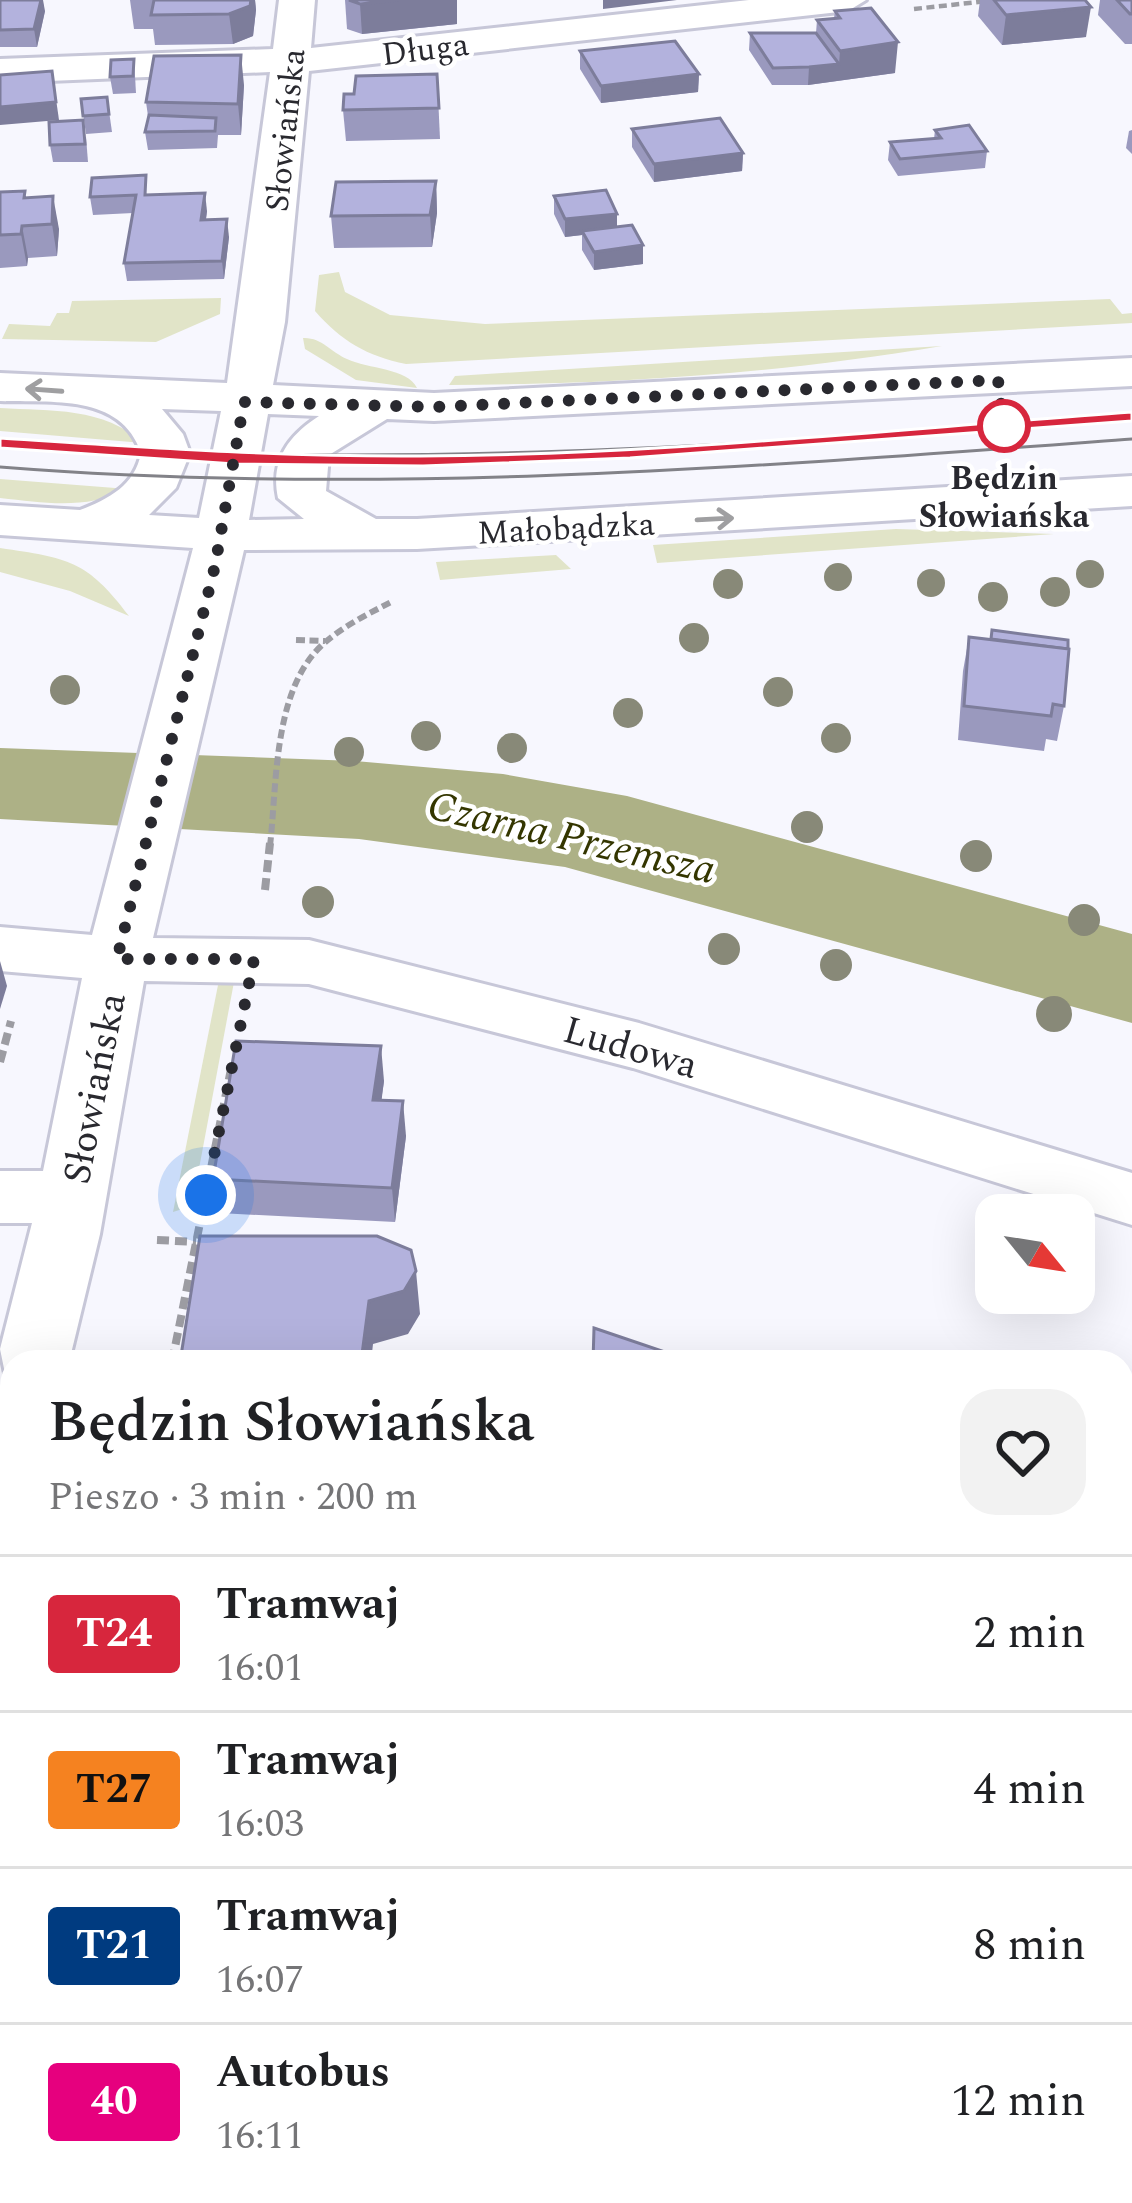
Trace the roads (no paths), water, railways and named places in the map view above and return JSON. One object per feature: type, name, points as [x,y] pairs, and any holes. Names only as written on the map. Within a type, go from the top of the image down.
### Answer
[{"type":"street","name":"Słowiańska","points":[[36,1350],[72,1197],[123,937],[221,535],[262,322],[294,61],[297,0]]},
{"type":"street","name":"Długa","points":[[0,71],[294,61],[848,0]]},
{"type":"street","points":[[0,387],[375,407],[1132,372]]},
{"type":"street","points":[[81,527],[132,508],[162,467],[166,445],[161,430],[112,395]]},
{"type":"street","points":[[367,535],[303,499],[298,472],[312,443],[331,427],[375,407]]},
{"type":"street","name":"Małobądzka","points":[[0,520],[221,535],[367,535],[598,526],[1132,491]]},
{"type":"street","name":"Ludowa","points":[[0,949],[123,937],[256,947],[639,1046],[1132,1198]]},
{"type":"street","points":[[0,1197],[72,1197]]},
{"type":"water","name":"Czarna Przemsza","points":[[0,748],[355,761],[503,774],[627,796],[1132,934],[1132,1023],[565,867],[359,839],[0,819]]},
{"type":"tram line","points":[[0,443],[284,455],[566,451],[1132,417]]},
{"type":"tram line","name":"T24","points":[[0,443],[235,459],[423,461],[630,453],[1132,417]]},
{"type":"tram line","points":[[0,467],[142,476],[425,479],[708,468],[1132,439]]},
{"type":"place","name":"Będzin Słowiańska","points":[[1004,426]]}]
